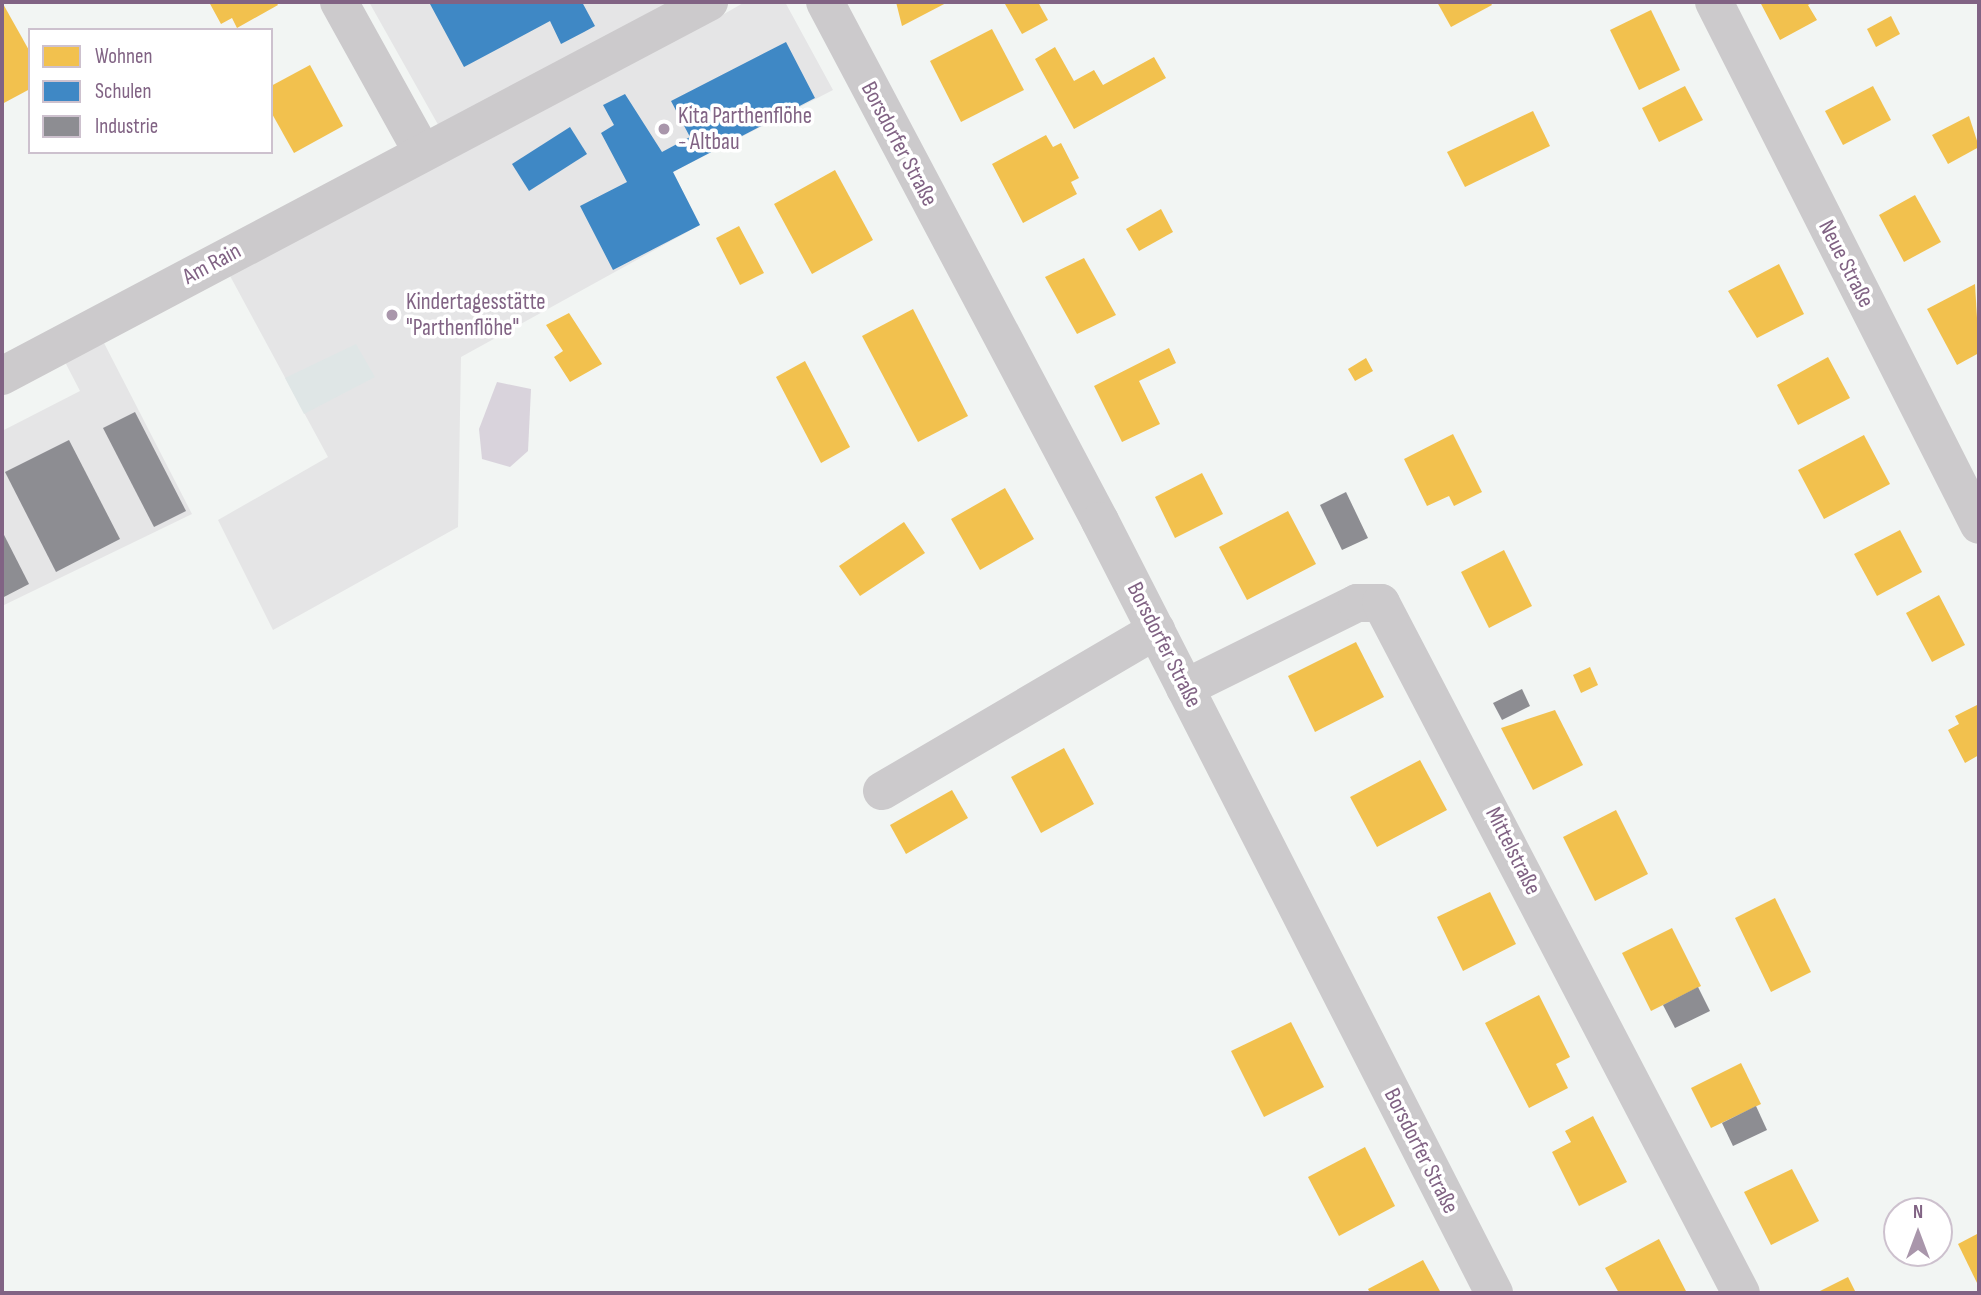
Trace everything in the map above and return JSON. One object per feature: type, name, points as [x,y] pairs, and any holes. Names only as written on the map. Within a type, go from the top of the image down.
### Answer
[{"type":"street","points":[[339,2],[422,152]]},
{"type":"street","name":"Am Rain","points":[[2,376],[709,2]]},
{"type":"street","name":"Borsdorfer Straße","points":[[825,2],[1156,630],[1494,1293]]},
{"type":"street","name":"Neue Straße","points":[[1714,2],[1979,525]]},
{"type":"street","name":"Mittelstraße","points":[[1185,688],[1357,603],[1381,603],[1741,1293]]},
{"type":"street","points":[[882,791],[1156,630]]},
{"type":"shaded area","name":"Kindertagesstätte \"Parthenflöhe\"","points":[[369,2],[707,2],[717,18],[745,2],[785,2],[833,90],[673,172],[700,225],[461,357],[458,527],[273,630],[218,520],[328,457],[229,274],[454,153]]},
{"type":"shaded area","points":[[104,343],[192,514],[2,606],[2,431],[80,391],[65,362]]},
{"type":"shaded area","points":[[356,344],[375,377],[304,414],[285,378]]},
{"type":"shaded area","points":[[497,382],[531,389],[528,451],[510,467],[482,459],[479,429]]},
{"type":"building: Wohnen","points":[[2,2],[28,48],[28,90],[2,104]]},
{"type":"building: Wohnen","points":[[209,2],[276,2],[278,5],[237,28],[232,18],[221,24]]},
{"type":"building: Wohnen","points":[[896,2],[948,2],[902,26]]},
{"type":"building: Wohnen","points":[[1038,2],[1048,20],[1022,34],[1005,4]]},
{"type":"building: Wohnen","points":[[1437,2],[1490,2],[1492,5],[1451,27]]},
{"type":"building: Wohnen","points":[[1760,2],[1814,2],[1808,5],[1817,20],[1780,40]]},
{"type":"building: Wohnen","points":[[1651,10],[1680,70],[1639,90],[1610,30]]},
{"type":"building: Wohnen","points":[[1891,16],[1900,34],[1876,47],[1867,29]]},
{"type":"building: Wohnen","points":[[992,29],[1024,90],[961,122],[930,61]]},
{"type":"building: Wohnen","points":[[1055,47],[1074,81],[1094,70],[1103,85],[1154,57],[1166,78],[1074,129],[1035,59]]},
{"type":"building: Wohnen","points":[[310,65],[343,126],[294,153],[273,116],[273,85]]},
{"type":"building: Wohnen","points":[[1685,86],[1703,120],[1659,142],[1642,108]]},
{"type":"building: Wohnen","points":[[1873,86],[1891,120],[1843,145],[1825,111]]},
{"type":"building: Wohnen","points":[[1533,111],[1550,146],[1465,187],[1447,152]]},
{"type":"building: Wohnen","points":[[1969,116],[1979,147],[1948,164],[1932,135]]},
{"type":"building: Wohnen","points":[[1046,135],[1053,147],[1061,143],[1079,178],[1071,182],[1077,194],[1023,223],[992,164]]},
{"type":"building: Wohnen","points":[[835,170],[873,240],[812,274],[774,204]]},
{"type":"building: Wohnen","points":[[1915,195],[1941,242],[1904,262],[1879,215]]},
{"type":"building: Wohnen","points":[[1161,209],[1173,232],[1139,251],[1126,229]]},
{"type":"building: Wohnen","points":[[739,226],[764,273],[740,285],[716,238]]},
{"type":"building: Wohnen","points":[[1084,258],[1116,315],[1077,334],[1045,277]]},
{"type":"building: Wohnen","points":[[1779,264],[1804,314],[1757,338],[1728,291]]},
{"type":"building: Wohnen","points":[[1975,284],[1979,353],[1957,365],[1927,309]]},
{"type":"building: Wohnen","points":[[913,309],[968,416],[918,442],[862,336]]},
{"type":"building: Wohnen","points":[[569,313],[602,364],[570,382],[554,357],[563,351],[546,325]]},
{"type":"building: Wohnen","points":[[1169,348],[1176,363],[1139,381],[1160,424],[1122,442],[1094,386]]},
{"type":"building: Wohnen","points":[[1828,357],[1850,398],[1798,425],[1777,385]]},
{"type":"building: Wohnen","points":[[1366,358],[1373,371],[1355,381],[1348,369]]},
{"type":"building: Wohnen","points":[[805,361],[850,447],[821,463],[776,377]]},
{"type":"building: Wohnen","points":[[1453,434],[1482,492],[1454,506],[1449,496],[1427,506],[1404,459]]},
{"type":"building: Wohnen","points":[[1864,435],[1890,484],[1824,519],[1798,470]]},
{"type":"building: Wohnen","points":[[1202,473],[1223,514],[1175,538],[1155,497]]},
{"type":"building: Wohnen","points":[[1005,488],[1034,539],[980,570],[951,519]]},
{"type":"building: Wohnen","points":[[1288,511],[1316,564],[1247,600],[1219,547]]},
{"type":"building: Wohnen","points":[[904,522],[925,553],[860,596],[839,566]]},
{"type":"building: Wohnen","points":[[1900,530],[1922,572],[1877,596],[1854,554]]},
{"type":"building: Wohnen","points":[[1504,550],[1532,606],[1489,628],[1461,572]]},
{"type":"building: Wohnen","points":[[1939,595],[1965,645],[1932,662],[1906,613]]},
{"type":"building: Wohnen","points":[[1356,642],[1384,697],[1315,732],[1288,676]]},
{"type":"building: Wohnen","points":[[1590,667],[1598,685],[1581,693],[1573,675]]},
{"type":"building: Wohnen","points":[[1979,704],[1979,755],[1965,763],[1948,730],[1959,724],[1955,716]]},
{"type":"building: Wohnen","points":[[1555,710],[1583,765],[1533,790],[1501,728]]},
{"type":"building: Wohnen","points":[[1064,748],[1094,804],[1041,833],[1011,777]]},
{"type":"building: Wohnen","points":[[1420,760],[1447,810],[1377,847],[1350,797]]},
{"type":"building: Wohnen","points":[[952,790],[968,818],[906,854],[890,825]]},
{"type":"building: Wohnen","points":[[1616,810],[1648,874],[1595,901],[1563,837]]},
{"type":"building: Wohnen","points":[[1490,892],[1516,944],[1463,971],[1437,917]]},
{"type":"building: Wohnen","points":[[1775,898],[1811,972],[1771,992],[1735,918]]},
{"type":"building: Wohnen","points":[[1672,928],[1701,986],[1651,1011],[1622,953]]},
{"type":"building: Wohnen","points":[[1539,995],[1570,1057],[1556,1064],[1568,1088],[1529,1108],[1485,1023]]},
{"type":"building: Wohnen","points":[[1291,1022],[1324,1087],[1264,1117],[1231,1051]]},
{"type":"building: Wohnen","points":[[1741,1063],[1761,1104],[1711,1128],[1691,1088]]},
{"type":"building: Wohnen","points":[[1593,1116],[1627,1182],[1579,1206],[1552,1152],[1571,1142],[1565,1131]]},
{"type":"building: Wohnen","points":[[1365,1147],[1395,1206],[1339,1236],[1308,1177]]},
{"type":"building: Wohnen","points":[[1792,1169],[1819,1221],[1771,1245],[1744,1192]]},
{"type":"building: Wohnen","points":[[1979,1233],[1979,1287],[1958,1244]]},
{"type":"building: Wohnen","points":[[1659,1239],[1687,1293],[1619,1293],[1605,1268]]},
{"type":"building: Wohnen","points":[[1423,1260],[1441,1293],[1370,1293],[1368,1289]]},
{"type":"building: Wohnen","points":[[1848,1277],[1856,1293],[1816,1293]]},
{"type":"building: Schulen","points":[[582,2],[595,26],[561,44],[550,21],[464,67],[430,4]]},
{"type":"building: Schulen","points":[[786,42],[815,98],[673,172],[700,225],[613,270],[580,206],[627,182],[601,133],[614,125],[603,105],[625,94],[662,152],[690,137],[671,101]]},
{"type":"building: Schulen","points":[[570,127],[587,154],[529,191],[512,164]]},
{"type":"building: Industrie","points":[[135,412],[186,511],[154,527],[103,428]]},
{"type":"building: Industrie","points":[[69,440],[120,539],[56,572],[5,472]]},
{"type":"building: Industrie","points":[[1346,492],[1368,538],[1342,550],[1320,505]]},
{"type":"building: Industrie","points":[[2,531],[29,584],[2,598]]},
{"type":"building: Industrie","points":[[1522,689],[1530,706],[1502,720],[1493,703]]},
{"type":"building: Industrie","points":[[1698,987],[1710,1011],[1675,1028],[1663,1005]]},
{"type":"building: Industrie","points":[[1756,1106],[1767,1130],[1733,1146],[1722,1123]]},
{"type":"place","name":"Kita Parthenflöhe - Altbau","points":[[664,129]]},
{"type":"place","name":"Kindertagesstätte \"Parthenflöhe\"","points":[[392,315]]}]
